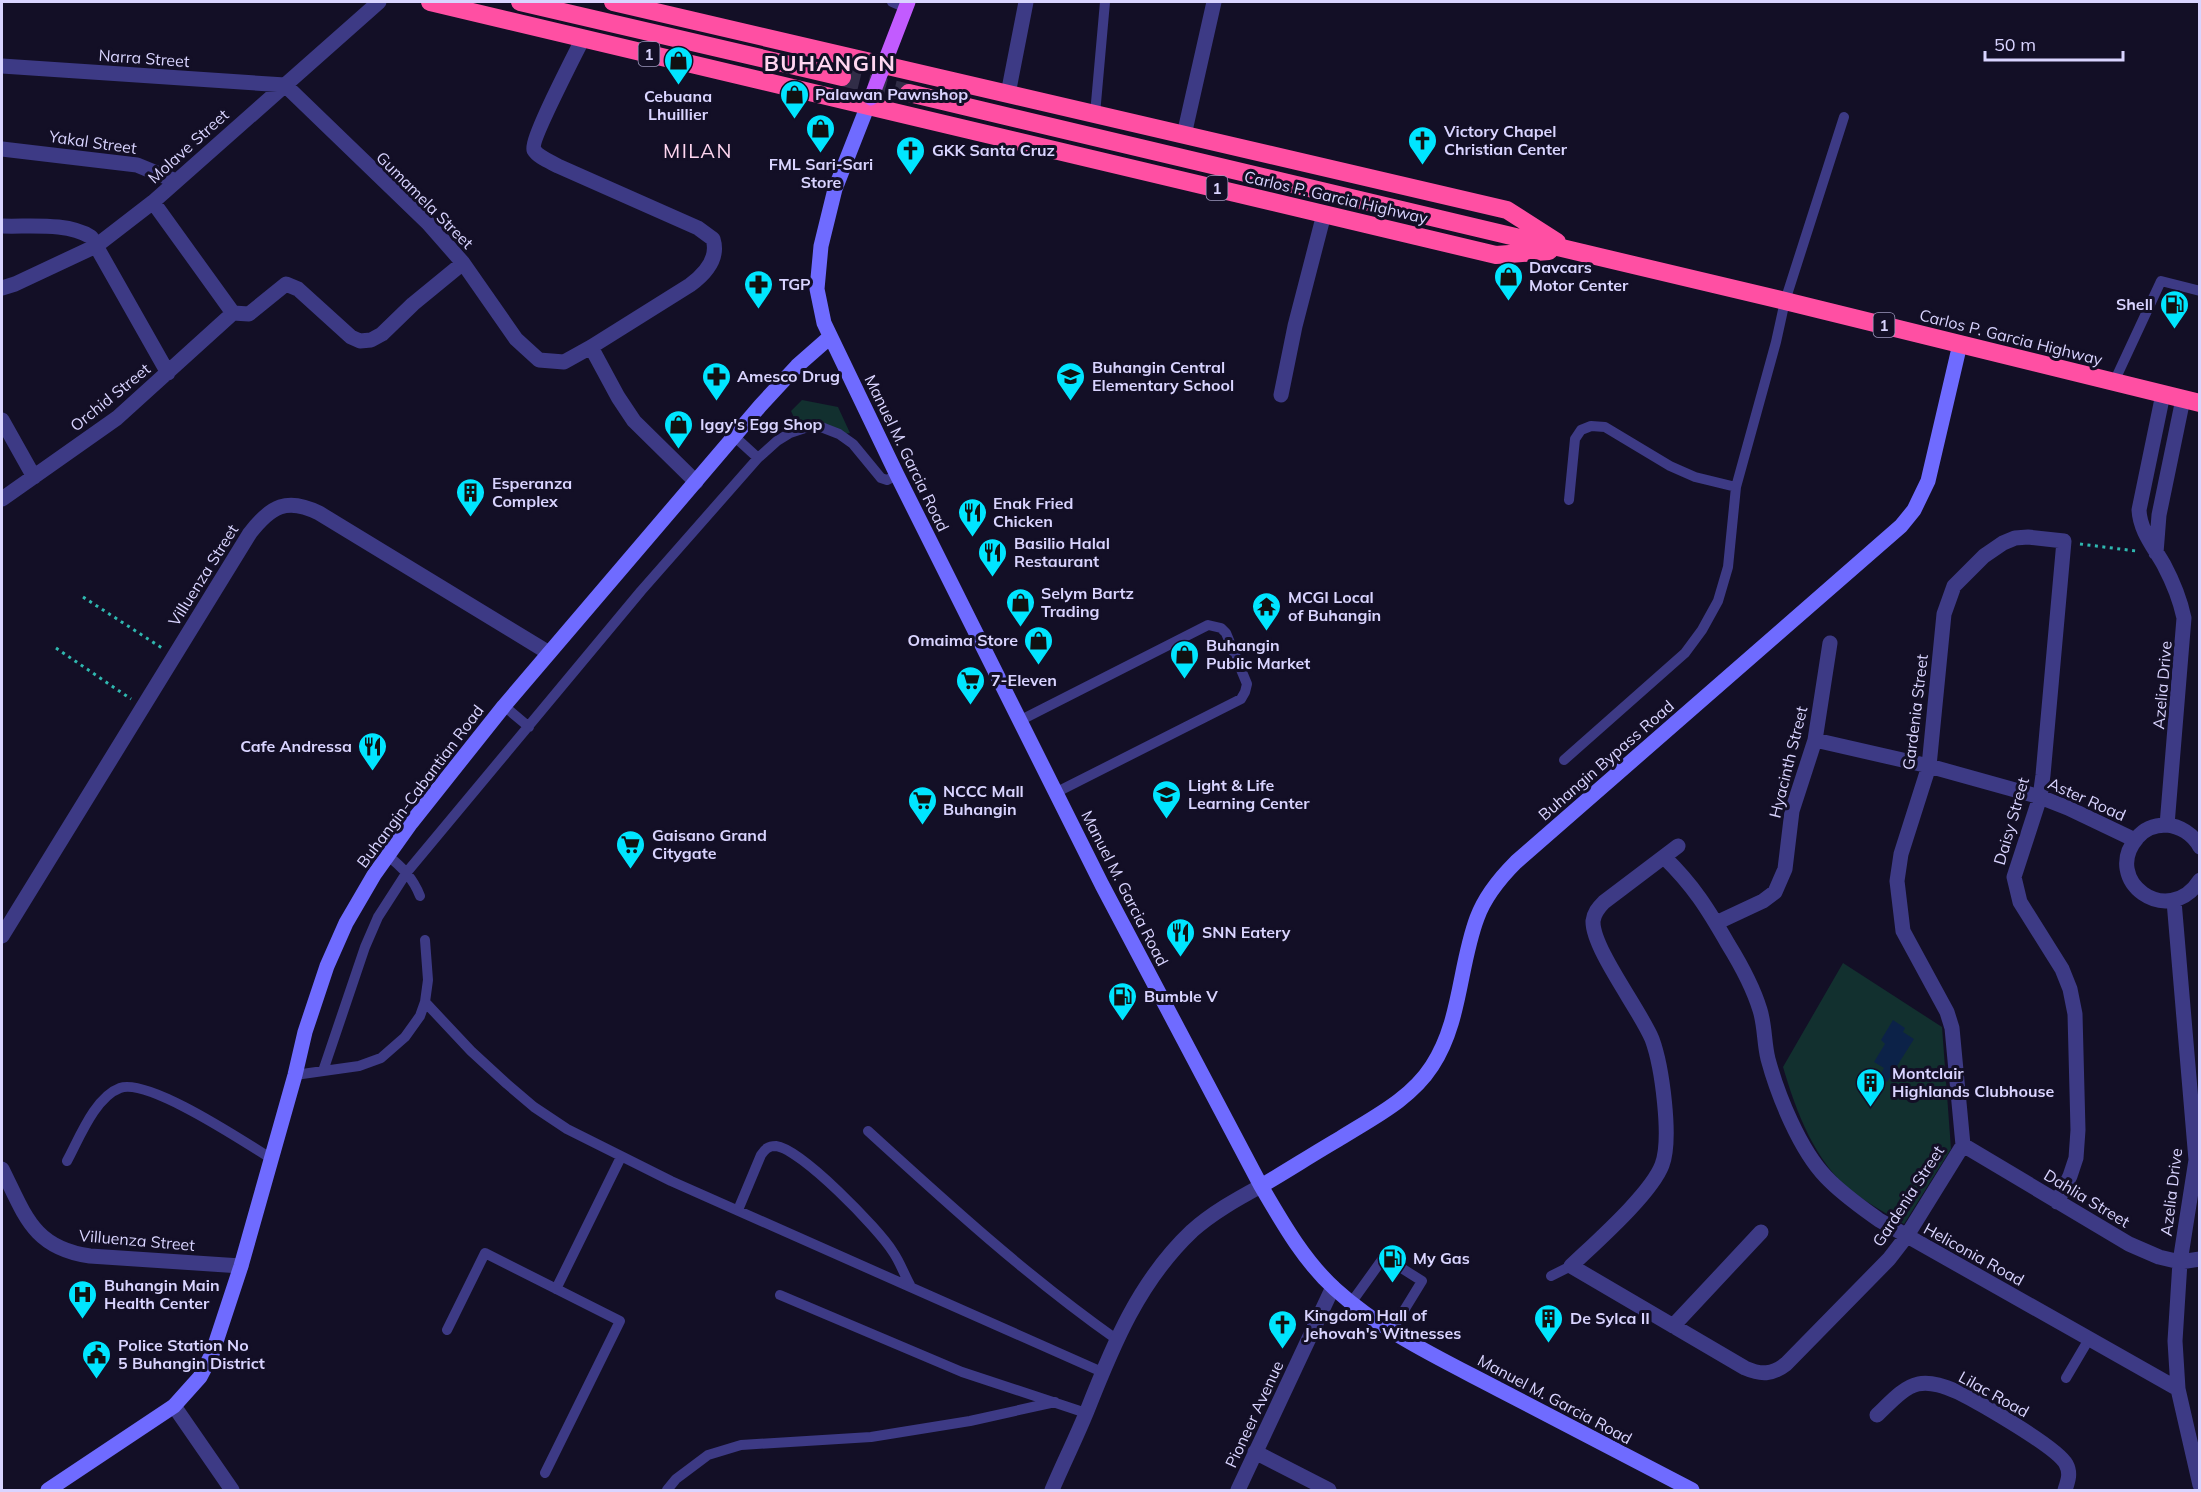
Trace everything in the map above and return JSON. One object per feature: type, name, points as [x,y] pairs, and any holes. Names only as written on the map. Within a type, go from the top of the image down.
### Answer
[{"type":"highway","name":"Carlos P. Garcia Highway","points":[[430,2],[869,102],[1496,255],[1569,250]]},
{"type":"highway","name":"1","points":[[520,2],[842,77]]},
{"type":"highway","name":"Carlos P. Garcia Highway","points":[[613,2],[882,68],[1008,94],[1507,210],[1569,250]]},
{"type":"highway","name":"Carlos P. Garcia Highway","points":[[909,93],[1785,301],[2191,401]]},
{"type":"main road","points":[[869,102],[902,4]]},
{"type":"main road","name":"Manuel M. Garcia Road","points":[[869,102],[835,189],[821,246],[817,289],[824,323],[897,475],[1158,994],[1261,1186],[1298,1244],[1333,1287],[1351,1303],[1458,1368],[1692,1491]]},
{"type":"main road","name":"Buhangin-Cabantian Road","points":[[48,1491],[174,1407],[200,1377],[212,1354],[241,1266],[305,1032],[327,966],[346,923],[387,855],[504,706],[549,653],[797,366],[830,337]]},
{"type":"main road","name":"Buhangin Bypass Road","points":[[1261,1186],[1378,1115],[1403,1098],[1419,1083],[1432,1066],[1446,1038],[1477,917],[1493,888],[1516,862],[1901,526],[1914,510],[1928,481],[1960,344]]},
{"type":"street","name":"Molave Street","points":[[2,288],[96,246],[153,202],[379,2]]},
{"type":"street","points":[[1008,94],[1026,2]]},
{"type":"street","points":[[1185,135],[1214,2]]},
{"type":"street","name":"Gumamela Street","points":[[285,85],[428,223],[463,262],[516,339],[539,360],[564,362],[700,278],[711,264],[715,246],[711,237],[698,228],[558,166],[542,157],[534,149],[533,143],[584,38]]},
{"type":"street","name":"Narra Street","points":[[2,66],[285,85]]},
{"type":"street","name":"Yakal Street","points":[[2,149],[137,165],[176,181]]},
{"type":"street","points":[[153,202],[233,313],[249,314],[286,284],[304,294],[344,332],[360,341],[371,340],[381,334],[463,262]]},
{"type":"street","points":[[1281,394],[1295,326],[1324,214]]},
{"type":"street","points":[[2,226],[63,228],[91,237],[168,373]]},
{"type":"street","name":"Orchid Street","points":[[2,499],[117,418],[233,313]]},
{"type":"street","points":[[591,347],[634,421],[696,482]]},
{"type":"street","name":"Azelia Drive","points":[[2163,394],[2139,518],[2180,600],[2184,618],[2167,825]]},
{"type":"street","points":[[2156,553],[2164,487],[2191,401]]},
{"type":"street","points":[[2,420],[34,477]]},
{"type":"street","points":[[2144,483],[2164,487]]},
{"type":"street","name":"Villuenza Street","points":[[2,936],[256,525],[262,516],[275,507],[292,504],[306,506],[549,653]]},
{"type":"street","name":"Gardenia Street","points":[[1571,1266],[1745,1368],[1767,1374],[1777,1371],[1871,1278],[1906,1237],[1963,1145],[1952,1028],[1947,1012],[1903,931],[1897,880],[1901,854],[1929,766],[1944,614],[1954,586],[1984,556],[2009,541],[2028,537],[2064,541]]},
{"type":"street","name":"Daisy Street","points":[[2057,1202],[2076,1158],[2078,1130],[2075,1014],[2070,989],[2062,969],[2020,902],[2014,878],[2040,797],[2064,541]]},
{"type":"street","name":"Hyacinth Street","points":[[1716,923],[1763,901],[1775,892],[1785,868],[1792,811],[1815,740],[1830,644]]},
{"type":"street","name":"Aster Road","points":[[1815,740],[1929,766],[2040,797],[2078,812],[2135,840]]},
{"type":"street","points":[[2199,847],[2192,836],[2185,831],[2167,825],[2146,830],[2135,840],[2127,859],[2130,879],[2144,895],[2153,900],[2174,901],[2192,891],[2199,880]]},
{"type":"street","points":[[1571,1266],[1647,1189],[1662,1166],[1668,1132],[1652,1041],[1602,951],[1595,935],[1593,921],[1596,910],[1604,902],[1678,846]]},
{"type":"street","name":"Heliconia Road","points":[[1664,857],[1691,884],[1716,923],[1753,990],[1761,1011],[1772,1075],[1795,1129],[1825,1176],[1843,1194],[1906,1237],[2178,1389]]},
{"type":"street","name":"Azelia Drive","points":[[2174,901],[2196,1160],[2180,1262],[2175,1341],[2178,1389],[2199,1485]]},
{"type":"street","name":"Dahlia Street","points":[[1963,1145],[2129,1244],[2159,1257],[2180,1262],[2199,1259]]},
{"type":"street","name":"Villuenza Street","points":[[2,1169],[32,1226],[43,1239],[58,1248],[73,1254],[90,1256],[241,1266]]},
{"type":"street","points":[[1052,1491],[1116,1338],[1139,1296],[1164,1262],[1193,1230],[1228,1204],[1261,1186]]},
{"type":"street","points":[[1673,1326],[1761,1232]]},
{"type":"street","name":"Pioneer Avenue","points":[[1238,1491],[1333,1287]]},
{"type":"street","name":"Lilac Road","points":[[1877,1414],[1916,1384],[1937,1384],[1958,1392],[2044,1443],[2061,1457],[2067,1466],[2069,1478],[2065,1491]]},
{"type":"street","points":[[174,1407],[232,1491]]},
{"type":"street","points":[[1255,1452],[1329,1491]]},
{"type":"lane","points":[[1095,114],[1105,2]]},
{"type":"lane","points":[[1564,760],[1685,654],[1718,601],[1728,567],[1736,487],[1785,301],[1844,117]]},
{"type":"lane","points":[[2114,382],[2161,281],[2199,291]]},
{"type":"lane","points":[[1569,500],[1575,439],[1581,430],[1591,426],[1605,427],[1670,466],[1695,477],[1736,487]]},
{"type":"lane","points":[[323,1071],[364,947],[378,917],[407,872],[641,591],[758,458],[790,433],[808,427],[821,427],[839,434],[852,444],[881,478],[887,480],[897,475]]},
{"type":"lane","points":[[735,437],[758,458]]},
{"type":"lane","points":[[1021,720],[1208,625],[1221,628],[1226,633],[1246,684],[1241,699],[1057,792]]},
{"type":"lane","points":[[504,706],[529,727]]},
{"type":"lane","points":[[387,855],[407,872],[415,882],[420,896]]},
{"type":"lane","points":[[295,1075],[359,1066],[381,1058],[393,1049],[413,1028],[425,1002],[428,980],[425,940]]},
{"type":"lane","points":[[425,1002],[471,1051],[534,1107],[567,1128],[671,1181],[1102,1372]]},
{"type":"lane","points":[[67,1161],[91,1116],[105,1097],[121,1087],[141,1089],[164,1096],[272,1159]]},
{"type":"lane","points":[[868,1131],[972,1226],[1025,1270],[1116,1338]]},
{"type":"lane","points":[[738,1210],[760,1155],[767,1148],[775,1146],[785,1149],[801,1158],[878,1231],[894,1253],[910,1285]]},
{"type":"lane","points":[[556,1289],[621,1157]]},
{"type":"lane","points":[[447,1330],[485,1253],[620,1321],[545,1473]]},
{"type":"lane","points":[[1351,1303],[1384,1257],[1422,1281],[1392,1330]]},
{"type":"lane","points":[[1551,1276],[1571,1266]]},
{"type":"lane","points":[[780,1295],[962,1372],[1086,1413]]},
{"type":"lane","points":[[2066,1378],[2090,1339]]},
{"type":"lane","points":[[667,1491],[676,1479],[708,1455],[741,1445],[871,1437],[969,1421],[1055,1402]]},
{"type":"path","points":[[2064,541],[2119,550],[2156,553]]},
{"type":"path","points":[[83,597],[174,655]]},
{"type":"path","points":[[56,648],[143,706]]},
{"type":"green space","points":[[802,400],[838,407],[850,433],[798,426],[791,411]]},
{"type":"green space","points":[[1843,963],[1942,1027],[1951,1149],[1904,1224],[1853,1192],[1828,1166],[1801,1118],[1783,1067]]},
{"type":"water","points":[[1893,1020],[1905,1028],[1903,1032],[1914,1039],[1887,1082],[1879,1077],[1884,1068],[1874,1062],[1885,1044],[1881,1040]]},
{"type":"tunnel","points":[[842,77],[909,93]]},
{"type":"place","name":"Cebuana Lhuillier","points":[[678,86]]},
{"type":"place","name":"Palawan Pawnshop","points":[[794,120]]},
{"type":"place","name":"FML Sari-Sari Store","points":[[821,154]]},
{"type":"place","name":"Victory Chapel Christian Center","points":[[1423,166]]},
{"type":"place","name":"GKK Santa Cruz","points":[[911,176]]},
{"type":"place","name":"Davcars Motor Center","points":[[1508,302]]},
{"type":"place","name":"TGP","points":[[758,310]]},
{"type":"place","name":"Shell","points":[[2174,330]]},
{"type":"place","name":"Amesco Drug","points":[[716,402]]},
{"type":"place","name":"Buhangin Central Elementary School","points":[[1071,402]]},
{"type":"place","name":"Iggy's Egg Shop","points":[[679,450]]},
{"type":"place","name":"Esperanza Complex","points":[[471,518]]},
{"type":"place","name":"Enak Fried Chicken","points":[[972,538]]},
{"type":"place","name":"Basilio Halal Restaurant","points":[[993,578]]},
{"type":"place","name":"Selym Bartz Trading","points":[[1020,628]]},
{"type":"place","name":"MCGI Local of Buhangin","points":[[1267,632]]},
{"type":"place","name":"Omaima Store","points":[[1039,666]]},
{"type":"place","name":"Buhangin Public Market","points":[[1185,680]]},
{"type":"place","name":"7-Eleven","points":[[970,706]]},
{"type":"place","name":"Cafe Andressa","points":[[373,772]]},
{"type":"place","name":"Light & Life Learning Center","points":[[1167,820]]},
{"type":"place","name":"NCCC Mall Buhangin","points":[[922,826]]},
{"type":"place","name":"Gaisano Grand Citygate","points":[[631,870]]},
{"type":"place","name":"SNN Eatery","points":[[1181,958]]},
{"type":"place","name":"Bumble V","points":[[1123,1022]]},
{"type":"place","name":"Montclair Highlands Clubhouse","points":[[1871,1108]]},
{"type":"place","name":"My Gas","points":[[1392,1284]]},
{"type":"place","name":"Buhangin Main Health Center","points":[[83,1320]]},
{"type":"place","name":"De Sylca II","points":[[1549,1344]]},
{"type":"place","name":"Kingdom Hall of Jehovah's Witnesses","points":[[1283,1350]]},
{"type":"place","name":"Police Station No 5 Buhangin District","points":[[97,1380]]},
{"type":"district","name":"BUHANGIN","points":[[830,63]]},
{"type":"district","name":"MILAN","points":[[698,150]]}]
